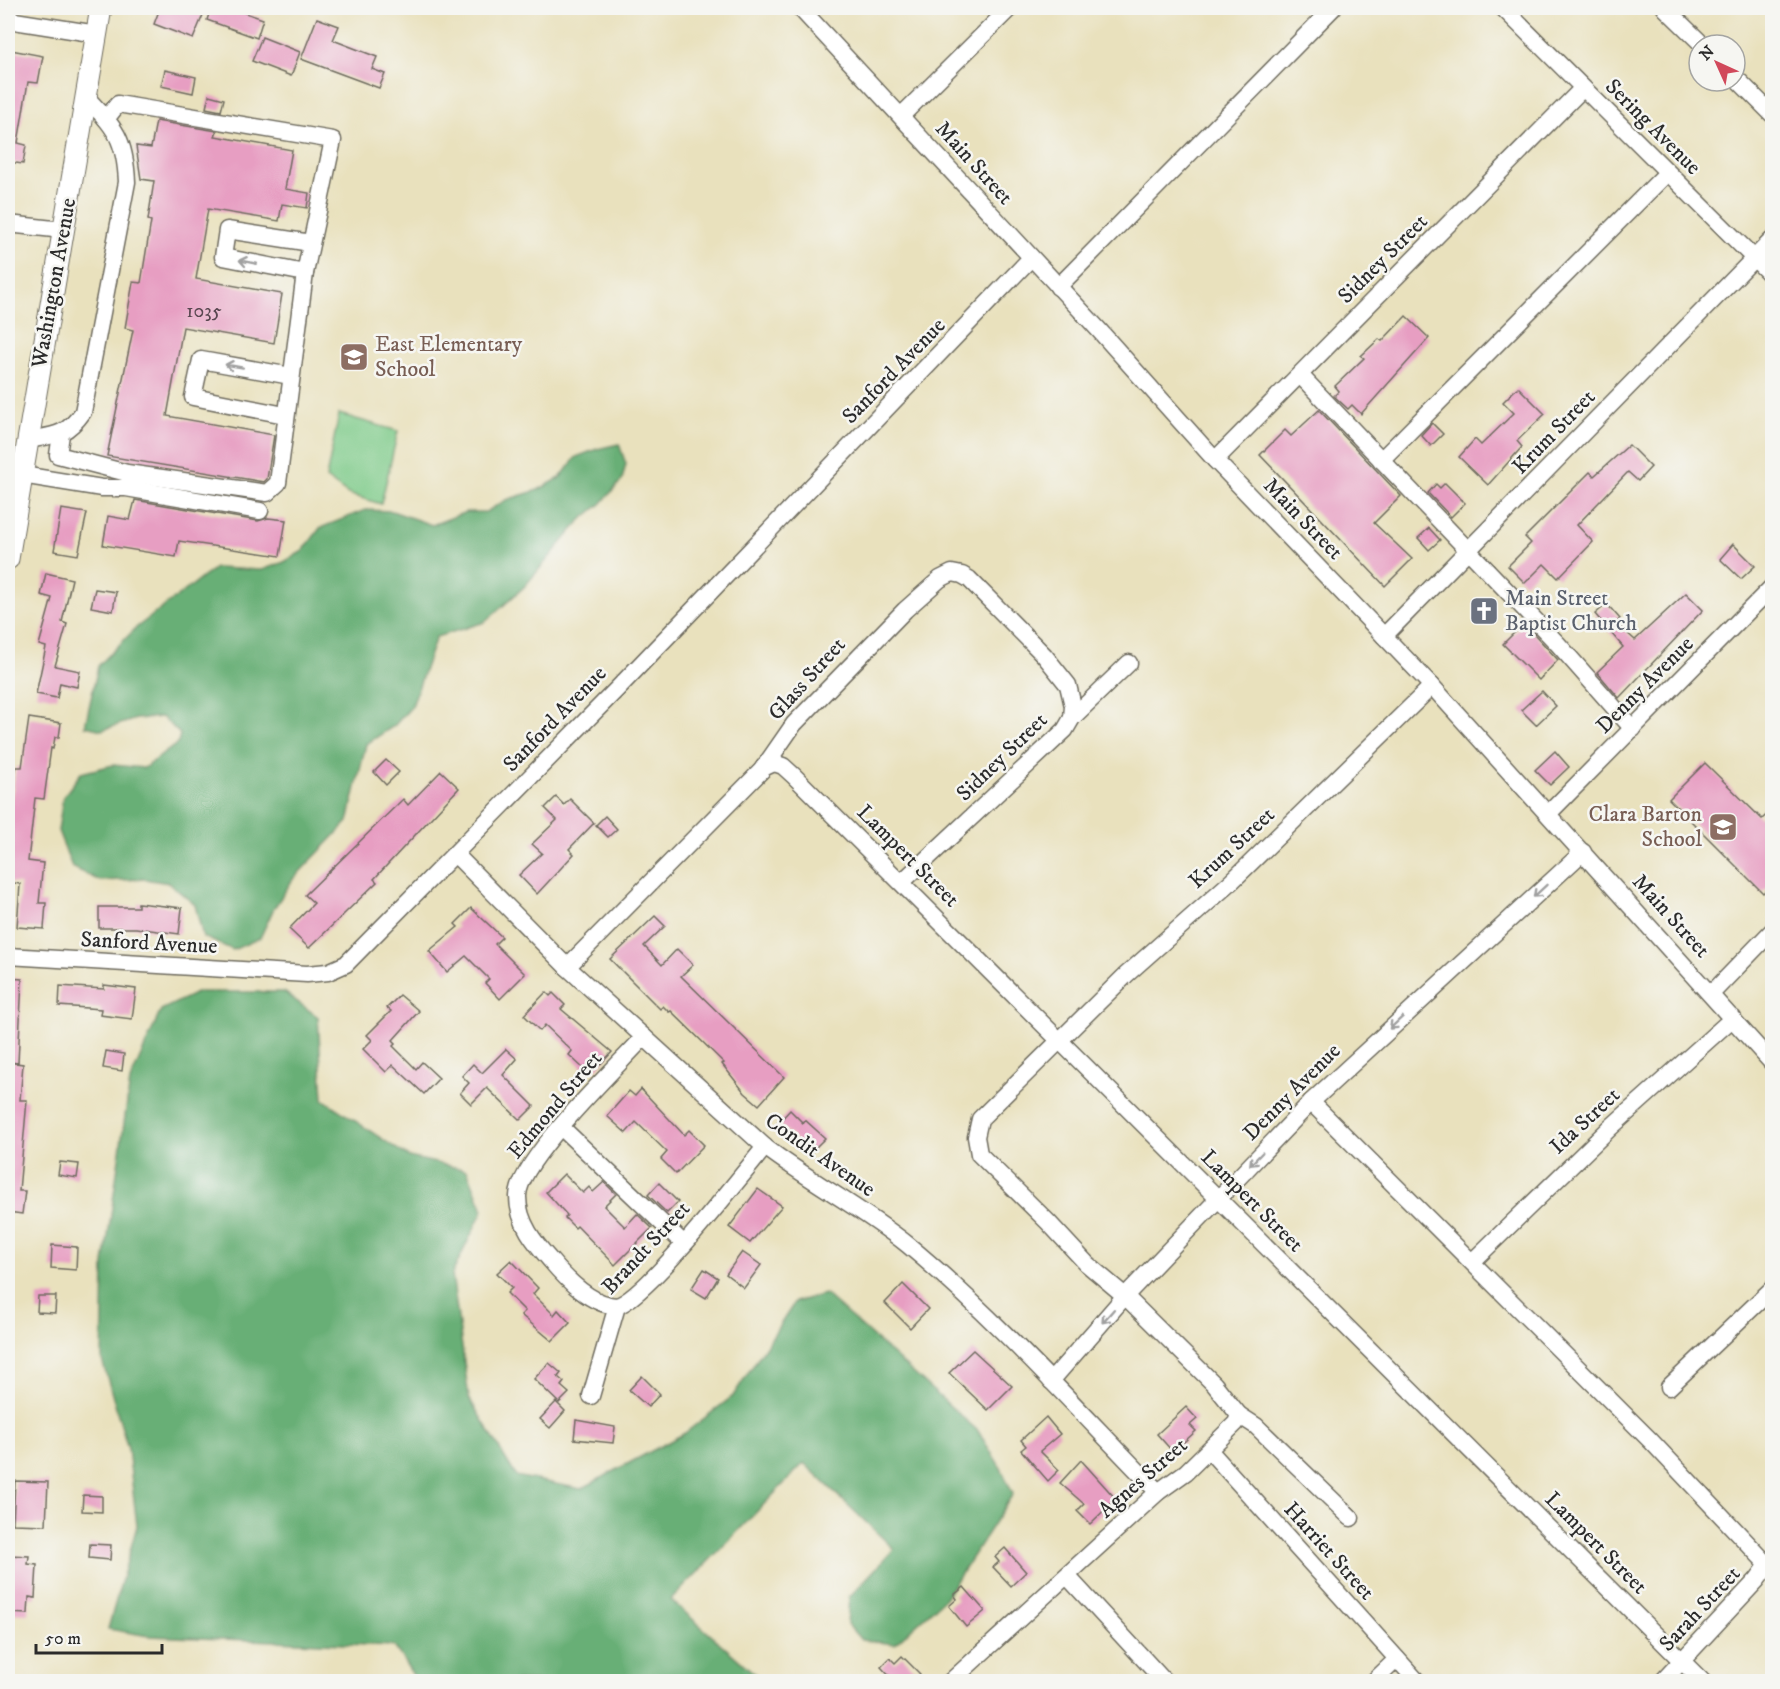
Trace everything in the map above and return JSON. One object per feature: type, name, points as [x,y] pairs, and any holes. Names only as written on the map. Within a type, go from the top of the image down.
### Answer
[{"type":"main road","name":"Washington Avenue","points":[[8,559],[101,8]]},
{"type":"street","name":"Main Street","points":[[800,8],[1215,460],[1432,686],[1773,1063]]},
{"type":"street","points":[[901,116],[1010,8]]},
{"type":"street","points":[[1058,287],[1333,8]]},
{"type":"street","name":"Sering Avenue","points":[[1503,8],[1582,89],[1773,276]]},
{"type":"street","points":[[1665,8],[1691,33]]},
{"type":"street","points":[[8,20],[97,34]]},
{"type":"street","name":"Sidney Street","points":[[1215,460],[1582,89]]},
{"type":"street","points":[[1747,89],[1773,114]]},
{"type":"street","points":[[28,440],[61,434],[73,426],[83,412],[127,182],[126,159],[118,134],[86,97]]},
{"type":"street","points":[[61,434],[57,455],[127,473],[267,493],[278,483],[305,273],[333,140],[118,104],[106,119]]},
{"type":"street","points":[[1381,460],[1667,173]]},
{"type":"street","points":[[8,224],[63,230]]},
{"type":"street","points":[[305,273],[223,257],[227,230],[311,243]]},
{"type":"street","name":"Krum Street","points":[[1384,636],[1773,240]]},
{"type":"street","name":"Sanford Avenue","points":[[8,956],[307,974],[328,972],[346,964],[967,328],[1031,258]]},
{"type":"street","points":[[285,415],[193,397],[201,360],[291,376]]},
{"type":"street","points":[[1300,375],[1558,644],[1633,729]]},
{"type":"street","points":[[22,475],[102,488],[135,489],[260,511]]},
{"type":"street","name":"Glass Street","points":[[567,967],[764,768],[794,724],[851,664],[905,610],[940,579],[952,573],[969,579],[1044,655],[1072,694],[1072,718]]},
{"type":"street","name":"Denny Avenue","points":[[1549,813],[1773,587]]},
{"type":"street","name":"Sidney Street","points":[[902,882],[1065,730],[1072,718],[1129,663]]},
{"type":"street","name":"Krum Street","points":[[1125,1296],[1087,1264],[979,1154],[976,1137],[980,1119],[1126,975],[1232,881],[1432,686]]},
{"type":"street","name":"Lampert Street","points":[[764,768],[774,763],[783,766],[1060,1039],[1703,1682]]},
{"type":"street","name":"Denny Avenue","points":[[1051,1381],[1125,1296],[1311,1102],[1583,852]]},
{"type":"street","name":"Condit Avenue","points":[[455,854],[567,967],[765,1147],[908,1245],[1051,1381],[1158,1492]]},
{"type":"street","points":[[1711,994],[1773,931]]},
{"type":"street","name":"Ida Street","points":[[1472,1262],[1610,1128],[1733,1018]]},
{"type":"street","name":"Edmond Street","points":[[617,1306],[595,1300],[577,1286],[531,1237],[521,1216],[518,1199],[522,1177],[561,1127],[644,1037]]},
{"type":"street","points":[[1311,1102],[1472,1262]]},
{"type":"street","points":[[561,1127],[683,1243]]},
{"type":"street","name":"Brandt Street","points":[[591,1396],[617,1306],[630,1300],[644,1286],[765,1147]]},
{"type":"street","name":"Sarah Street","points":[[1472,1262],[1651,1440],[1768,1565],[1683,1662],[1662,1682]]},
{"type":"street","points":[[1669,1387],[1773,1289]]},
{"type":"street","points":[[1125,1296],[1214,1384],[1239,1415],[1256,1426],[1351,1518]]},
{"type":"street","name":"Agnes Street","points":[[950,1682],[1158,1492],[1209,1450],[1236,1423],[1239,1415]]},
{"type":"street","name":"Harriet Street","points":[[1209,1450],[1418,1682]]},
{"type":"street","points":[[1068,1576],[1165,1682]]},
{"type":"street","points":[[1373,1682],[1397,1659]]},
{"type":"green space","points":[[339,414],[398,431],[381,504],[348,494],[326,478]]},
{"type":"green space","points":[[619,444],[626,464],[622,480],[601,504],[581,520],[524,587],[485,622],[436,637],[412,706],[394,726],[366,744],[348,822],[293,879],[274,908],[260,938],[233,950],[203,937],[195,905],[169,883],[144,879],[100,881],[72,867],[58,831],[63,797],[81,773],[113,765],[144,768],[178,743],[180,734],[162,717],[136,719],[102,730],[85,726],[98,666],[137,627],[215,568],[262,570],[284,562],[303,551],[320,528],[365,510],[392,511],[432,525],[466,512],[486,512],[506,500],[538,490],[560,478],[576,457]]},
{"type":"green space","points":[[198,992],[284,992],[318,1017],[323,1099],[409,1157],[467,1170],[483,1210],[452,1274],[469,1398],[516,1476],[581,1489],[685,1433],[733,1396],[795,1302],[825,1294],[978,1431],[1001,1468],[1013,1494],[945,1598],[895,1644],[861,1640],[847,1624],[849,1597],[894,1549],[804,1463],[671,1600],[756,1675],[757,1681],[417,1681],[394,1646],[149,1636],[108,1629],[137,1526],[128,1449],[102,1360],[104,1264],[130,1081],[161,1010]]},
{"type":"building","points":[[160,8],[183,8],[203,15],[193,39],[154,24]]},
{"type":"building","points":[[211,8],[231,8],[263,19],[257,38],[207,20]]},
{"type":"building","points":[[317,18],[339,26],[333,40],[377,57],[372,69],[385,74],[379,88],[301,59]]},
{"type":"building","points":[[262,37],[300,52],[291,76],[252,61]]},
{"type":"building","points":[[11,50],[43,56],[38,83],[28,82],[18,143],[26,145],[23,164],[8,162],[8,103],[12,79],[8,78],[8,66]]},
{"type":"building","points":[[165,70],[196,77],[193,93],[161,86]]},
{"type":"building","points":[[209,95],[224,99],[221,111],[206,108]]},
{"type":"building","points":[[156,121],[217,131],[215,136],[292,150],[285,189],[309,193],[307,208],[282,204],[279,221],[208,209],[196,279],[282,294],[274,343],[183,327],[167,416],[274,435],[267,479],[264,482],[107,456],[133,330],[125,328],[133,282],[141,283],[151,221],[148,220],[154,181],[141,179],[136,146],[151,148]]},
{"type":"building","points":[[1406,316],[1429,338],[1361,414],[1352,405],[1348,409],[1334,396],[1339,391],[1335,386],[1364,358],[1361,356],[1379,339],[1382,341]]},
{"type":"building","points":[[1518,387],[1545,414],[1517,441],[1522,447],[1488,485],[1459,457],[1475,439],[1481,445],[1514,413],[1503,402]]},
{"type":"building","points":[[1319,410],[1401,496],[1374,523],[1412,559],[1385,586],[1260,455],[1285,430],[1291,436]]},
{"type":"building","points":[[1432,423],[1443,434],[1431,446],[1421,435]]},
{"type":"building","points":[[1629,445],[1651,467],[1638,481],[1628,472],[1577,525],[1593,542],[1558,578],[1544,564],[1525,583],[1508,566],[1531,543],[1525,537],[1590,472],[1594,476]]},
{"type":"building","points":[[1445,483],[1465,503],[1451,517],[1428,493],[1436,484],[1440,488]]},
{"type":"building","points":[[135,500],[258,521],[268,518],[286,520],[280,556],[179,541],[176,557],[103,545],[108,516],[130,520]]},
{"type":"building","points":[[61,509],[87,513],[78,555],[54,551]]},
{"type":"building","points":[[1429,528],[1440,540],[1429,550],[1418,538]]},
{"type":"building","points":[[1733,544],[1755,566],[1741,579],[1720,559]]},
{"type":"building","points":[[46,573],[72,579],[62,622],[67,624],[55,666],[80,671],[77,687],[60,683],[57,698],[36,694],[46,647],[39,645],[52,598],[41,595]]},
{"type":"building","points":[[95,589],[116,592],[113,611],[91,607]]},
{"type":"building","points":[[1686,593],[1703,610],[1619,698],[1597,672],[1623,647],[1595,614],[1607,604],[1620,619],[1616,623],[1635,640]]},
{"type":"building","points":[[1524,623],[1558,660],[1539,680],[1503,644]]},
{"type":"building","points":[[1542,691],[1556,706],[1536,725],[1521,710]]},
{"type":"building","points":[[29,718],[61,723],[59,737],[55,737],[53,749],[51,748],[44,799],[35,798],[28,861],[43,863],[39,903],[46,903],[44,929],[17,927],[20,884],[8,882],[8,826],[16,767],[22,767]]},
{"type":"building","points":[[1555,751],[1569,767],[1550,785],[1535,770]]},
{"type":"building","points":[[386,760],[399,772],[386,785],[374,772]]},
{"type":"building","points":[[1705,763],[1762,819],[1773,809],[1773,883],[1763,893],[1669,799]]},
{"type":"building","points":[[441,771],[459,788],[374,879],[377,882],[309,948],[289,929],[314,903],[305,895],[403,799],[408,805]]},
{"type":"building","points":[[556,797],[564,805],[570,799],[594,823],[569,849],[574,854],[537,894],[519,875],[542,853],[532,844],[557,820],[545,808]]},
{"type":"building","points":[[605,816],[617,829],[608,837],[596,825]]},
{"type":"building","points":[[138,903],[182,908],[179,934],[136,928],[99,928],[99,907],[138,907]]},
{"type":"building","points":[[471,908],[502,937],[495,944],[525,974],[500,999],[485,983],[489,979],[466,956],[447,972],[429,951],[458,927],[455,924]]},
{"type":"building","points":[[655,916],[665,926],[644,946],[662,965],[677,949],[693,965],[681,976],[784,1077],[759,1105],[745,1093],[722,1064],[724,1063],[671,1011],[669,1012],[663,1006],[660,1009],[610,959]]},
{"type":"building","points":[[8,978],[22,979],[18,1063],[8,1062]]},
{"type":"building","points":[[104,985],[136,989],[132,1019],[100,1015],[101,1009],[59,1006],[60,986],[104,989]]},
{"type":"building","points":[[546,992],[550,996],[553,993],[565,1005],[561,1009],[612,1052],[596,1069],[592,1065],[586,1071],[569,1055],[572,1051],[545,1025],[540,1031],[524,1015]]},
{"type":"building","points":[[400,995],[419,1011],[393,1040],[396,1043],[393,1046],[416,1069],[422,1062],[439,1078],[424,1094],[393,1065],[386,1072],[363,1049],[372,1040],[367,1035],[391,1011],[387,1008]]},
{"type":"building","points":[[506,1049],[517,1059],[503,1075],[534,1106],[520,1120],[487,1088],[471,1104],[460,1093],[469,1083],[462,1076],[473,1064],[482,1073]]},
{"type":"building","points":[[106,1051],[124,1054],[122,1071],[103,1068]]},
{"type":"building","points":[[8,1062],[23,1064],[20,1100],[27,1100],[19,1191],[25,1191],[22,1214],[8,1212]]},
{"type":"building","points":[[641,1089],[684,1135],[689,1130],[704,1145],[676,1174],[661,1159],[667,1152],[636,1122],[626,1133],[607,1116],[629,1091],[635,1096]]},
{"type":"building","points":[[790,1110],[803,1123],[805,1120],[825,1138],[810,1153],[778,1123]]},
{"type":"building","points":[[60,1162],[79,1164],[77,1178],[58,1175]]},
{"type":"building","points":[[564,1174],[583,1193],[589,1187],[593,1192],[604,1182],[616,1194],[604,1206],[625,1227],[637,1214],[652,1228],[615,1265],[577,1226],[575,1228],[565,1218],[567,1215],[546,1192]]},
{"type":"building","points":[[659,1183],[678,1202],[667,1213],[648,1195]]},
{"type":"building","points":[[758,1189],[782,1206],[750,1243],[729,1227]]},
{"type":"building","points":[[52,1245],[77,1247],[76,1270],[51,1268]]},
{"type":"building","points":[[742,1252],[761,1265],[744,1288],[726,1274]]},
{"type":"building","points":[[511,1260],[538,1288],[533,1294],[554,1315],[558,1310],[570,1323],[552,1341],[521,1315],[525,1311],[507,1293],[512,1288],[497,1273]]},
{"type":"building","points":[[704,1269],[718,1278],[706,1298],[691,1289]]},
{"type":"building","points":[[903,1284],[928,1309],[910,1328],[885,1303]]},
{"type":"building","points":[[38,1296],[56,1296],[55,1313],[37,1312]]},
{"type":"building","points":[[973,1350],[1012,1386],[988,1410],[949,1373]]},
{"type":"building","points":[[549,1363],[561,1373],[558,1377],[564,1382],[561,1386],[569,1393],[559,1403],[534,1379]]},
{"type":"building","points":[[642,1376],[660,1394],[648,1407],[629,1390]]},
{"type":"building","points":[[556,1402],[565,1411],[550,1428],[540,1419]]},
{"type":"building","points":[[1186,1407],[1197,1419],[1190,1425],[1196,1431],[1173,1452],[1157,1434]]},
{"type":"building","points":[[1046,1417],[1060,1434],[1040,1451],[1059,1470],[1048,1481],[1021,1450],[1026,1446],[1021,1440]]},
{"type":"building","points":[[576,1420],[615,1427],[613,1443],[574,1439]]},
{"type":"building","points":[[1081,1460],[1116,1499],[1090,1524],[1077,1511],[1084,1504],[1060,1483]]},
{"type":"building","points":[[15,1481],[48,1482],[46,1525],[13,1524]]},
{"type":"building","points":[[83,1495],[102,1496],[102,1512],[82,1511]]},
{"type":"building","points":[[90,1544],[111,1545],[110,1560],[89,1558]]},
{"type":"building","points":[[1005,1548],[1026,1572],[1011,1586],[993,1567],[999,1562],[995,1557]]},
{"type":"building","points":[[8,1555],[29,1556],[28,1564],[37,1565],[35,1598],[29,1597],[28,1614],[8,1613]]},
{"type":"building","points":[[964,1587],[985,1611],[966,1627],[949,1606],[957,1599],[954,1595]]},
{"type":"building","points":[[902,1656],[920,1674],[913,1682],[895,1682],[881,1667],[890,1658],[895,1663]]},
{"type":"place","name":"East Elementary School","points":[[354,357]]},
{"type":"place","name":"Main Street Baptist Church","points":[[1484,611]]},
{"type":"place","name":"Clara Barton School","points":[[1723,827]]}]
